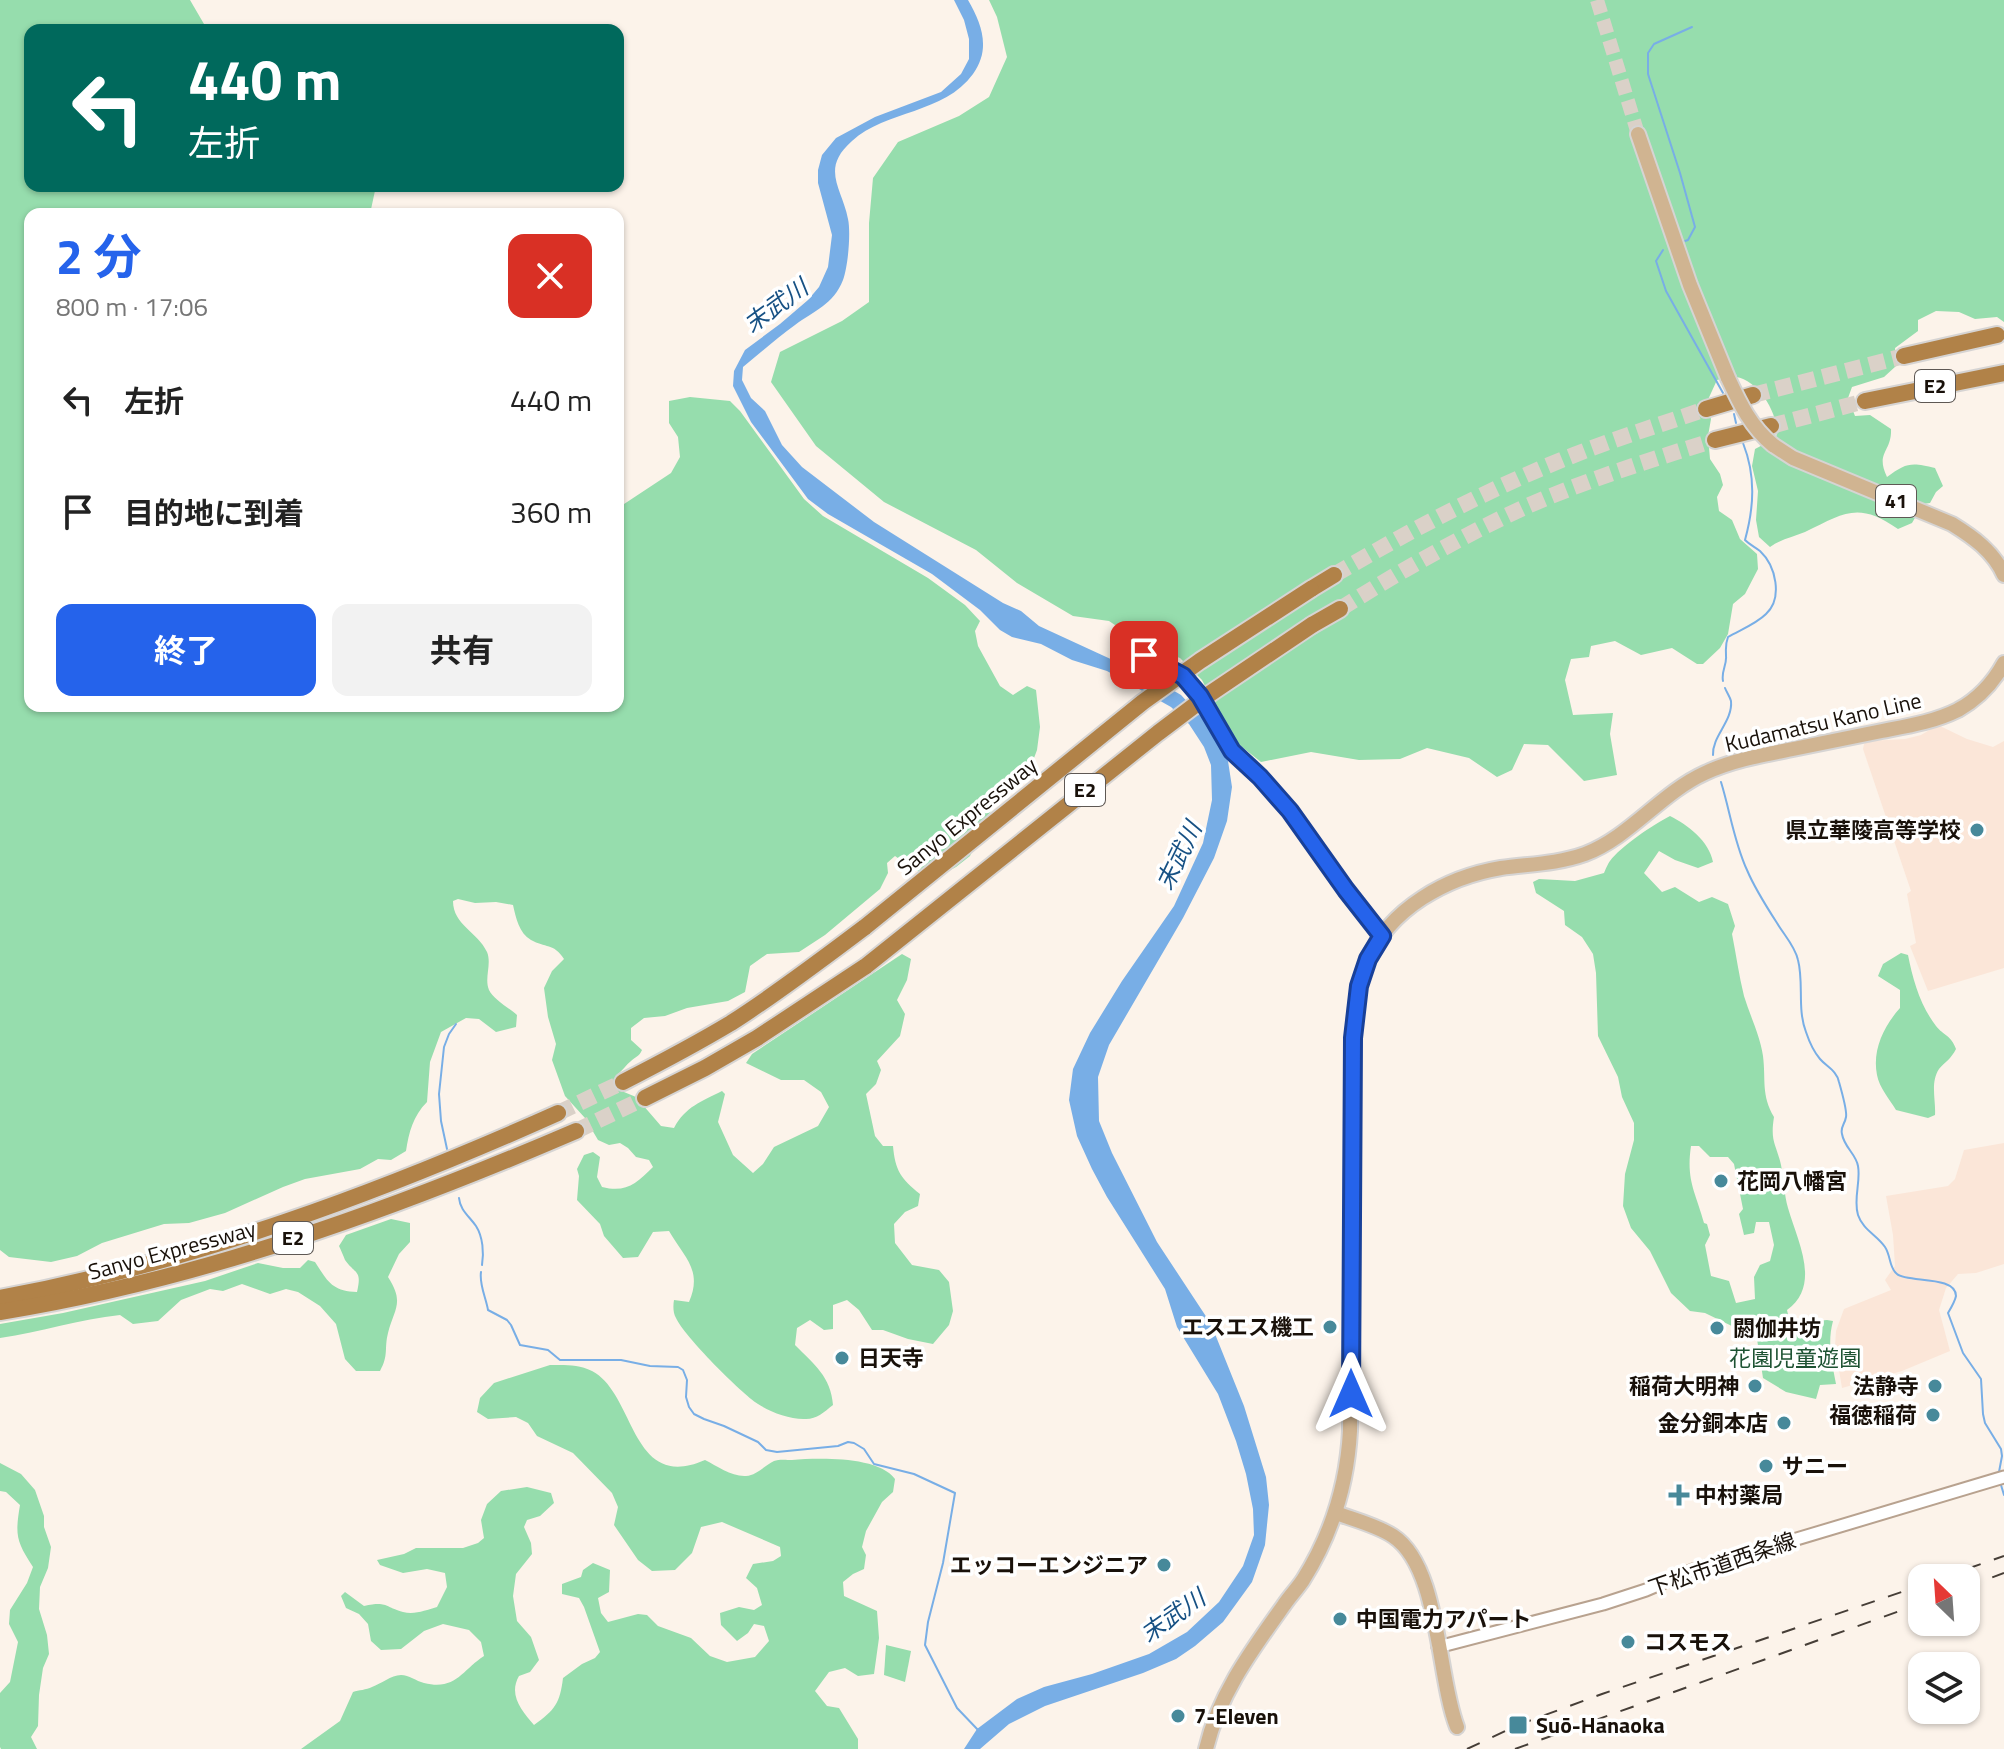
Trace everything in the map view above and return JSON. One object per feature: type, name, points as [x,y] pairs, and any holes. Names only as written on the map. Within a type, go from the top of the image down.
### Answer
[{"type":"highway","name":"E2","points":[[1904,356],[1997,335]]},
{"type":"highway","name":"E2","points":[[1865,401],[2004,373]]},
{"type":"highway","points":[[1706,409],[1753,395]]},
{"type":"highway","points":[[1715,440],[1771,426]]},
{"type":"highway","name":"Sanyo Expressway","points":[[623,1082],[681,1052],[797,979],[1143,702],[1334,575]]},
{"type":"highway","name":"E2","points":[[645,1098],[757,1038],[866,966],[1211,693],[1340,609]]},
{"type":"highway","name":"Sanyo Expressway","points":[[0,1296],[144,1265],[209,1247],[331,1206],[445,1162],[558,1113]]},
{"type":"highway","name":"Sanyo Expressway","points":[[0,1313],[148,1281],[286,1241],[449,1183],[576,1131]]},
{"type":"main road","name":"41","points":[[1638,134],[1690,285],[1728,378],[1750,421],[1762,436],[1793,458],[1952,524],[1988,551],[2004,575]]},
{"type":"main road","name":"Kudamatsu Kano Line","points":[[1206,1749],[1215,1718],[1236,1675],[1301,1584],[1315,1559],[1336,1513],[1344,1480],[1350,1431],[1354,1016],[1368,959],[1382,936],[1420,899],[1440,886],[1475,874],[1544,864],[1587,853],[1608,842],[1703,774],[1754,757],[1916,724],[1960,709],[1996,679],[2004,663]]},
{"type":"main road","points":[[1336,1513],[1395,1537],[1414,1557],[1428,1592],[1457,1727]]},
{"type":"street","points":[[1144,655],[1183,676],[1200,696],[1232,751],[1290,811],[1382,936]]},
{"type":"street","name":"下松市道西条線","points":[[1438,1647],[1603,1604],[1693,1570],[2004,1477]]},
{"type":"shaded area","points":[[1938,725],[1993,747],[2004,741],[2004,968],[1928,991],[1910,946],[1916,943],[1907,894],[1911,891],[1863,749],[1868,741],[1905,739],[1921,735]]},
{"type":"shaded area","points":[[2004,1143],[2004,1264],[1976,1273],[1958,1274],[1946,1288],[1939,1310],[1950,1351],[1902,1371],[1842,1388],[1835,1346],[1836,1331],[1844,1309],[1891,1290],[1885,1280],[1895,1266],[1886,1196],[1948,1186],[1955,1179],[1964,1150]]},
{"type":"green space","points":[[0,0],[190,0],[204,24],[24,24],[24,192],[375,192],[371,208],[24,208],[24,712],[624,712],[624,504],[671,473],[680,457],[678,437],[669,423],[669,401],[690,397],[730,401],[804,499],[823,516],[928,578],[965,605],[980,621],[975,631],[978,646],[1000,686],[1013,695],[1027,686],[1036,690],[1040,727],[1037,750],[1031,766],[988,815],[970,856],[956,867],[935,878],[915,870],[895,856],[887,863],[888,873],[880,889],[825,935],[799,952],[767,954],[750,966],[745,992],[728,1001],[644,1018],[631,1028],[631,1040],[642,1050],[616,1076],[624,1092],[636,1097],[661,1126],[674,1128],[689,1110],[722,1091],[725,1094],[718,1122],[733,1155],[753,1173],[774,1147],[818,1126],[829,1107],[821,1092],[804,1080],[781,1080],[746,1063],[752,1054],[902,954],[911,959],[907,980],[897,1000],[905,1014],[900,1036],[877,1061],[881,1070],[876,1084],[866,1094],[875,1136],[883,1146],[893,1146],[900,1173],[920,1194],[918,1206],[905,1212],[894,1224],[895,1243],[912,1265],[939,1270],[949,1282],[953,1311],[949,1325],[933,1344],[883,1330],[872,1330],[859,1310],[847,1300],[833,1305],[833,1329],[824,1330],[810,1320],[797,1328],[795,1345],[825,1379],[833,1405],[820,1415],[800,1419],[775,1413],[750,1398],[714,1364],[674,1314],[674,1300],[689,1302],[694,1281],[690,1264],[669,1231],[653,1232],[638,1257],[623,1258],[604,1236],[600,1224],[577,1200],[577,1169],[584,1155],[593,1152],[600,1157],[597,1177],[602,1187],[610,1189],[630,1186],[653,1167],[649,1160],[636,1157],[620,1143],[609,1145],[598,1140],[585,1118],[565,1096],[552,1060],[556,1044],[544,988],[552,971],[564,959],[553,948],[527,937],[519,925],[513,905],[458,899],[453,901],[457,916],[487,952],[489,990],[517,1015],[516,1027],[496,1032],[479,1019],[466,1018],[441,1032],[430,1062],[427,1102],[412,1125],[406,1151],[391,1160],[378,1159],[360,1169],[305,1179],[225,1213],[189,1223],[164,1224],[102,1243],[77,1256],[51,1262],[9,1257],[0,1250]]},
{"type":"green space","points":[[989,0],[2004,0],[2004,322],[1997,317],[1975,319],[1959,312],[1936,311],[1918,320],[1918,331],[1895,348],[1896,366],[1884,377],[1852,387],[1848,398],[1855,416],[1870,415],[1891,429],[1883,457],[1887,477],[1904,466],[1920,465],[1935,468],[1943,486],[1930,503],[1923,504],[1912,523],[1898,529],[1872,515],[1851,513],[1770,547],[1759,537],[1756,520],[1758,491],[1752,466],[1755,449],[1776,438],[1772,410],[1760,392],[1745,380],[1729,377],[1717,380],[1706,404],[1711,419],[1708,436],[1710,459],[1723,485],[1717,497],[1719,511],[1732,520],[1740,539],[1757,554],[1758,569],[1745,594],[1733,604],[1728,634],[1720,648],[1703,664],[1697,664],[1672,648],[1641,655],[1615,641],[1591,646],[1589,657],[1571,659],[1565,680],[1573,715],[1613,713],[1610,734],[1617,775],[1584,781],[1548,745],[1524,744],[1512,770],[1497,777],[1469,758],[1427,748],[1400,759],[1359,760],[1311,752],[1261,762],[1232,739],[1202,680],[1180,658],[1145,645],[1109,621],[1073,616],[1017,583],[976,550],[884,502],[816,446],[771,382],[780,352],[842,321],[869,302],[869,223],[873,178],[898,142],[959,116],[989,97],[1007,57],[997,17]]},
{"type":"green space","name":"花園児童遊園","points":[[1670,816],[1702,841],[1713,862],[1698,868],[1659,851],[1644,873],[1662,892],[1675,887],[1699,902],[1712,897],[1728,904],[1735,926],[1732,934],[1744,996],[1762,1048],[1766,1094],[1774,1117],[1773,1137],[1787,1203],[1804,1262],[1803,1288],[1787,1310],[1789,1319],[1793,1323],[1833,1321],[1830,1345],[1836,1384],[1820,1385],[1816,1399],[1786,1392],[1763,1378],[1755,1326],[1738,1329],[1705,1313],[1690,1311],[1671,1293],[1650,1251],[1631,1228],[1623,1206],[1634,1123],[1622,1097],[1618,1077],[1598,1036],[1593,954],[1582,937],[1565,925],[1564,911],[1536,893],[1533,882],[1539,879],[1575,881],[1604,873],[1621,849]],"holes":[[[1691,1146],[1699,1146],[1710,1157],[1728,1157],[1734,1164],[1743,1209],[1739,1214],[1744,1235],[1754,1233],[1756,1222],[1769,1222],[1774,1245],[1770,1261],[1760,1265],[1754,1277],[1755,1299],[1736,1303],[1729,1281],[1711,1276],[1705,1245],[1710,1235],[1695,1194],[1690,1168]]]},
{"type":"green space","points":[[1901,953],[1908,955],[1926,1010],[1956,1049],[1936,1074],[1935,1115],[1928,1118],[1896,1110],[1877,1075],[1876,1057],[1881,1039],[1900,1008],[1900,990],[1878,976],[1883,964]]},
{"type":"green space","points":[[391,1219],[410,1223],[410,1242],[399,1254],[388,1277],[396,1293],[397,1306],[380,1371],[356,1371],[345,1359],[336,1324],[320,1306],[298,1292],[286,1289],[270,1294],[242,1284],[223,1291],[210,1289],[181,1300],[158,1321],[133,1324],[120,1315],[0,1338],[0,1324],[205,1281],[258,1263],[300,1268],[308,1260],[315,1262],[332,1284],[342,1290],[357,1292],[357,1273],[345,1260],[339,1246],[346,1235]]},
{"type":"green space","points":[[550,1365],[587,1369],[606,1383],[648,1452],[662,1463],[680,1467],[705,1460],[730,1473],[746,1476],[776,1460],[847,1460],[876,1466],[895,1479],[893,1492],[882,1502],[866,1531],[862,1547],[866,1555],[864,1569],[843,1582],[844,1596],[877,1611],[879,1638],[874,1674],[858,1676],[845,1668],[829,1672],[815,1691],[827,1706],[839,1708],[858,1739],[858,1749],[301,1749],[340,1721],[353,1692],[401,1675],[424,1683],[444,1684],[458,1678],[484,1656],[481,1642],[469,1630],[443,1624],[424,1631],[401,1649],[381,1650],[371,1641],[368,1624],[359,1614],[346,1608],[341,1596],[345,1592],[364,1606],[382,1604],[407,1613],[437,1607],[447,1587],[445,1573],[427,1569],[403,1573],[380,1565],[377,1560],[416,1548],[463,1548],[478,1543],[484,1538],[481,1520],[487,1504],[501,1491],[527,1487],[551,1493],[554,1503],[540,1516],[527,1520],[524,1527],[532,1554],[516,1574],[513,1596],[517,1621],[531,1637],[539,1660],[530,1672],[519,1676],[515,1690],[521,1708],[534,1725],[555,1705],[563,1678],[600,1652],[579,1598],[562,1594],[562,1584],[581,1577],[583,1570],[593,1563],[610,1570],[609,1592],[598,1598],[601,1613],[608,1622],[638,1614],[647,1615],[658,1626],[691,1638],[710,1656],[727,1662],[755,1657],[769,1641],[764,1626],[754,1624],[737,1641],[721,1625],[720,1613],[739,1607],[754,1610],[762,1605],[757,1588],[746,1578],[753,1564],[773,1561],[781,1556],[780,1547],[722,1522],[701,1527],[692,1553],[675,1570],[652,1571],[638,1560],[614,1525],[618,1507],[612,1493],[573,1453],[537,1436],[528,1423],[516,1417],[488,1419],[477,1412],[480,1398],[494,1383]]},
{"type":"green space","points":[[0,1463],[21,1474],[35,1490],[51,1547],[48,1568],[40,1587],[39,1609],[49,1654],[43,1668],[38,1726],[31,1737],[37,1749],[0,1747],[0,1693],[10,1682],[18,1642],[9,1624],[10,1610],[33,1567],[18,1538],[20,1505],[6,1492],[0,1491]]},
{"type":"green space","points":[[886,1645],[911,1651],[905,1682],[884,1675]]},
{"type":"water","points":[[954,0],[968,0],[977,18],[983,46],[979,65],[961,87],[947,97],[881,123],[842,151],[835,170],[849,225],[848,258],[843,280],[829,301],[743,367],[742,380],[751,398],[765,411],[782,445],[802,467],[874,522],[1003,603],[1021,611],[1039,626],[1154,679],[1181,695],[1207,723],[1228,761],[1232,787],[1227,821],[1214,858],[1109,1045],[1098,1077],[1099,1121],[1157,1242],[1211,1324],[1244,1406],[1266,1477],[1269,1505],[1265,1545],[1252,1582],[1223,1622],[1195,1646],[1176,1659],[1143,1673],[1045,1706],[1009,1724],[980,1749],[964,1749],[977,1729],[1017,1699],[1044,1687],[1149,1654],[1187,1632],[1219,1602],[1243,1566],[1254,1535],[1246,1474],[1218,1394],[1177,1327],[1165,1289],[1092,1169],[1077,1136],[1069,1100],[1073,1069],[1090,1033],[1174,906],[1203,843],[1212,800],[1211,765],[1204,747],[1189,724],[1171,707],[1107,671],[1072,660],[1041,644],[1012,637],[932,574],[828,514],[808,499],[751,422],[733,386],[734,371],[745,350],[808,300],[819,287],[828,267],[832,235],[818,183],[822,155],[836,138],[875,117],[941,92],[961,74],[969,59],[969,39]]},
{"type":"waterway","points":[[1685,241],[1695,227],[1648,74],[1648,53],[1654,44],[1692,27]]},
{"type":"waterway","points":[[1663,250],[1656,261],[1666,291],[1723,393]]},
{"type":"waterway","points":[[1734,414],[1736,423]]},
{"type":"waterway","points":[[1723,681],[1728,637],[1766,614],[1776,591],[1766,557],[1745,540],[1752,492],[1750,467],[1743,443]]},
{"type":"waterway","points":[[1713,755],[1731,708],[1725,688]]},
{"type":"waterway","points":[[1721,782],[1747,870],[1797,955],[1803,1023],[1809,1039],[1818,1056],[1838,1078],[1846,1114],[1842,1134],[1858,1166],[1858,1215],[1863,1225],[1885,1247],[1897,1274],[1940,1282],[1954,1289],[1956,1296],[1948,1313],[1963,1353],[1981,1379],[1985,1423],[2001,1449],[1999,1472]]},
{"type":"waterway","points":[[447,1149],[439,1094],[444,1047],[456,1024]]},
{"type":"waterway","points":[[459,1198],[480,1235],[482,1265]]},
{"type":"waterway","points":[[481,1272],[488,1310],[507,1320],[520,1345],[548,1350],[560,1360],[621,1360],[650,1366],[678,1367],[683,1370],[687,1380],[686,1397],[694,1414],[758,1442],[766,1450],[777,1452],[854,1443],[864,1449],[874,1464],[914,1474],[955,1493],[925,1645],[957,1708],[979,1731]]},
{"type":"waterway","points":[[2001,1485],[2004,1495]]},
{"type":"tunnel","points":[[1597,0],[1638,134]]},
{"type":"tunnel","points":[[1753,395],[1904,356]]},
{"type":"tunnel","points":[[1771,426],[1865,401]]},
{"type":"tunnel","points":[[1334,575],[1512,481],[1590,449],[1706,409]]},
{"type":"tunnel","points":[[1340,609],[1430,556],[1523,508],[1594,479],[1715,440]]},
{"type":"tunnel","points":[[558,1113],[623,1082]]},
{"type":"tunnel","points":[[576,1131],[645,1098]]},
{"type":"railway","points":[[1980,1564],[2004,1556]]},
{"type":"railway","points":[[1980,1582],[2004,1573]]},
{"type":"railway","points":[[1467,1749],[1518,1725],[1602,1694],[1908,1590]]},
{"type":"railway","points":[[1515,1749],[1908,1608]]},
{"type":"place","name":"県立華陵高等学校","points":[[1977,830]]},
{"type":"place","name":"花岡八幡宮","points":[[1721,1181]]},
{"type":"place","name":"エスエス機工","points":[[1330,1327]]},
{"type":"place","name":"閼伽井坊","points":[[1717,1328]]},
{"type":"place","name":"日天寺","points":[[842,1358]]},
{"type":"place","name":"稲荷大明神","points":[[1755,1386]]},
{"type":"place","name":"法静寺","points":[[1935,1386]]},
{"type":"place","name":"福徳稲荷","points":[[1933,1415]]},
{"type":"place","name":"金分銅本店","points":[[1784,1423]]},
{"type":"place","name":"サニー","points":[[1766,1466]]},
{"type":"place","name":"中村薬局","points":[[1679,1495]]},
{"type":"place","name":"エッコーエンジニア","points":[[1164,1565]]},
{"type":"place","name":"中国電力アパート","points":[[1340,1619]]},
{"type":"place","name":"コスモス","points":[[1628,1642]]},
{"type":"place","name":"7-Eleven","points":[[1178,1716]]},
{"type":"place","name":"Suō-Hanaoka","points":[[1518,1725]]},
{"type":"route","points":[[1144,655],[1183,676],[1200,696],[1232,751],[1290,811],[1382,936],[1368,959],[1355,1006],[1351,1394]]},
{"type":"water label","name":"末武川","points":[[776,306]]},
{"type":"water label","name":"末武川","points":[[1179,856]]},
{"type":"water label","name":"末武川","points":[[1173,1616]]}]
